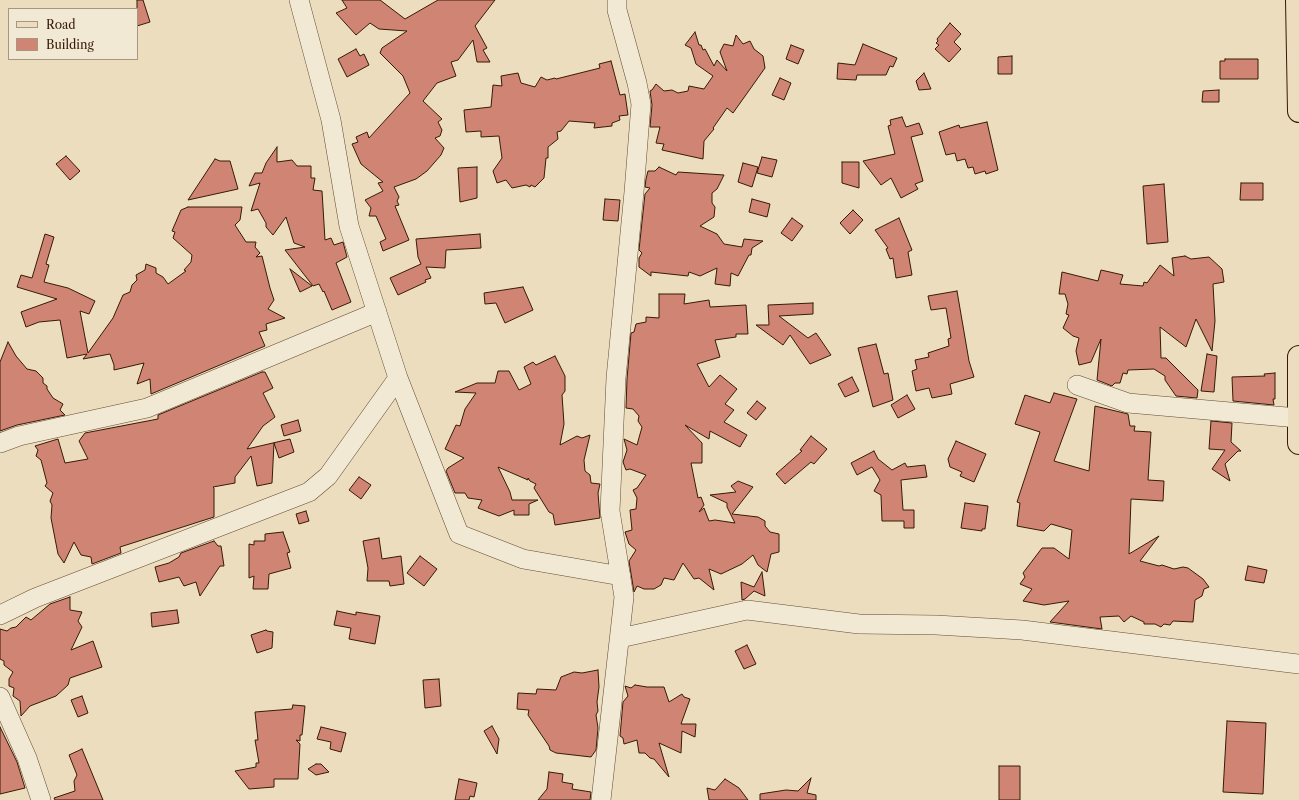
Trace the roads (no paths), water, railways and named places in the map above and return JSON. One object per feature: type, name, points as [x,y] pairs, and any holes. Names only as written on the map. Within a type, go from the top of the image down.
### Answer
[{"type":"main road","points":[[1297,0],[1299,111]]},
{"type":"main road","points":[[1299,357],[1299,443]]},
{"type":"street","points":[[299,0],[332,120],[349,226],[398,378],[459,534],[524,559],[621,576]]},
{"type":"street","points":[[601,800],[624,597],[610,511],[616,378],[634,192],[640,104],[638,83],[617,10],[618,0]]},
{"type":"street","points":[[0,443],[19,436],[147,408],[377,312]]},
{"type":"street","points":[[0,615],[42,595],[309,492],[328,476],[398,378]]},
{"type":"street","points":[[1077,385],[1128,403],[1298,418]]},
{"type":"street","points":[[620,638],[747,610],[859,624],[936,625],[1022,630],[1299,664]]},
{"type":"street","points":[[0,697],[27,758],[41,800]]}]
